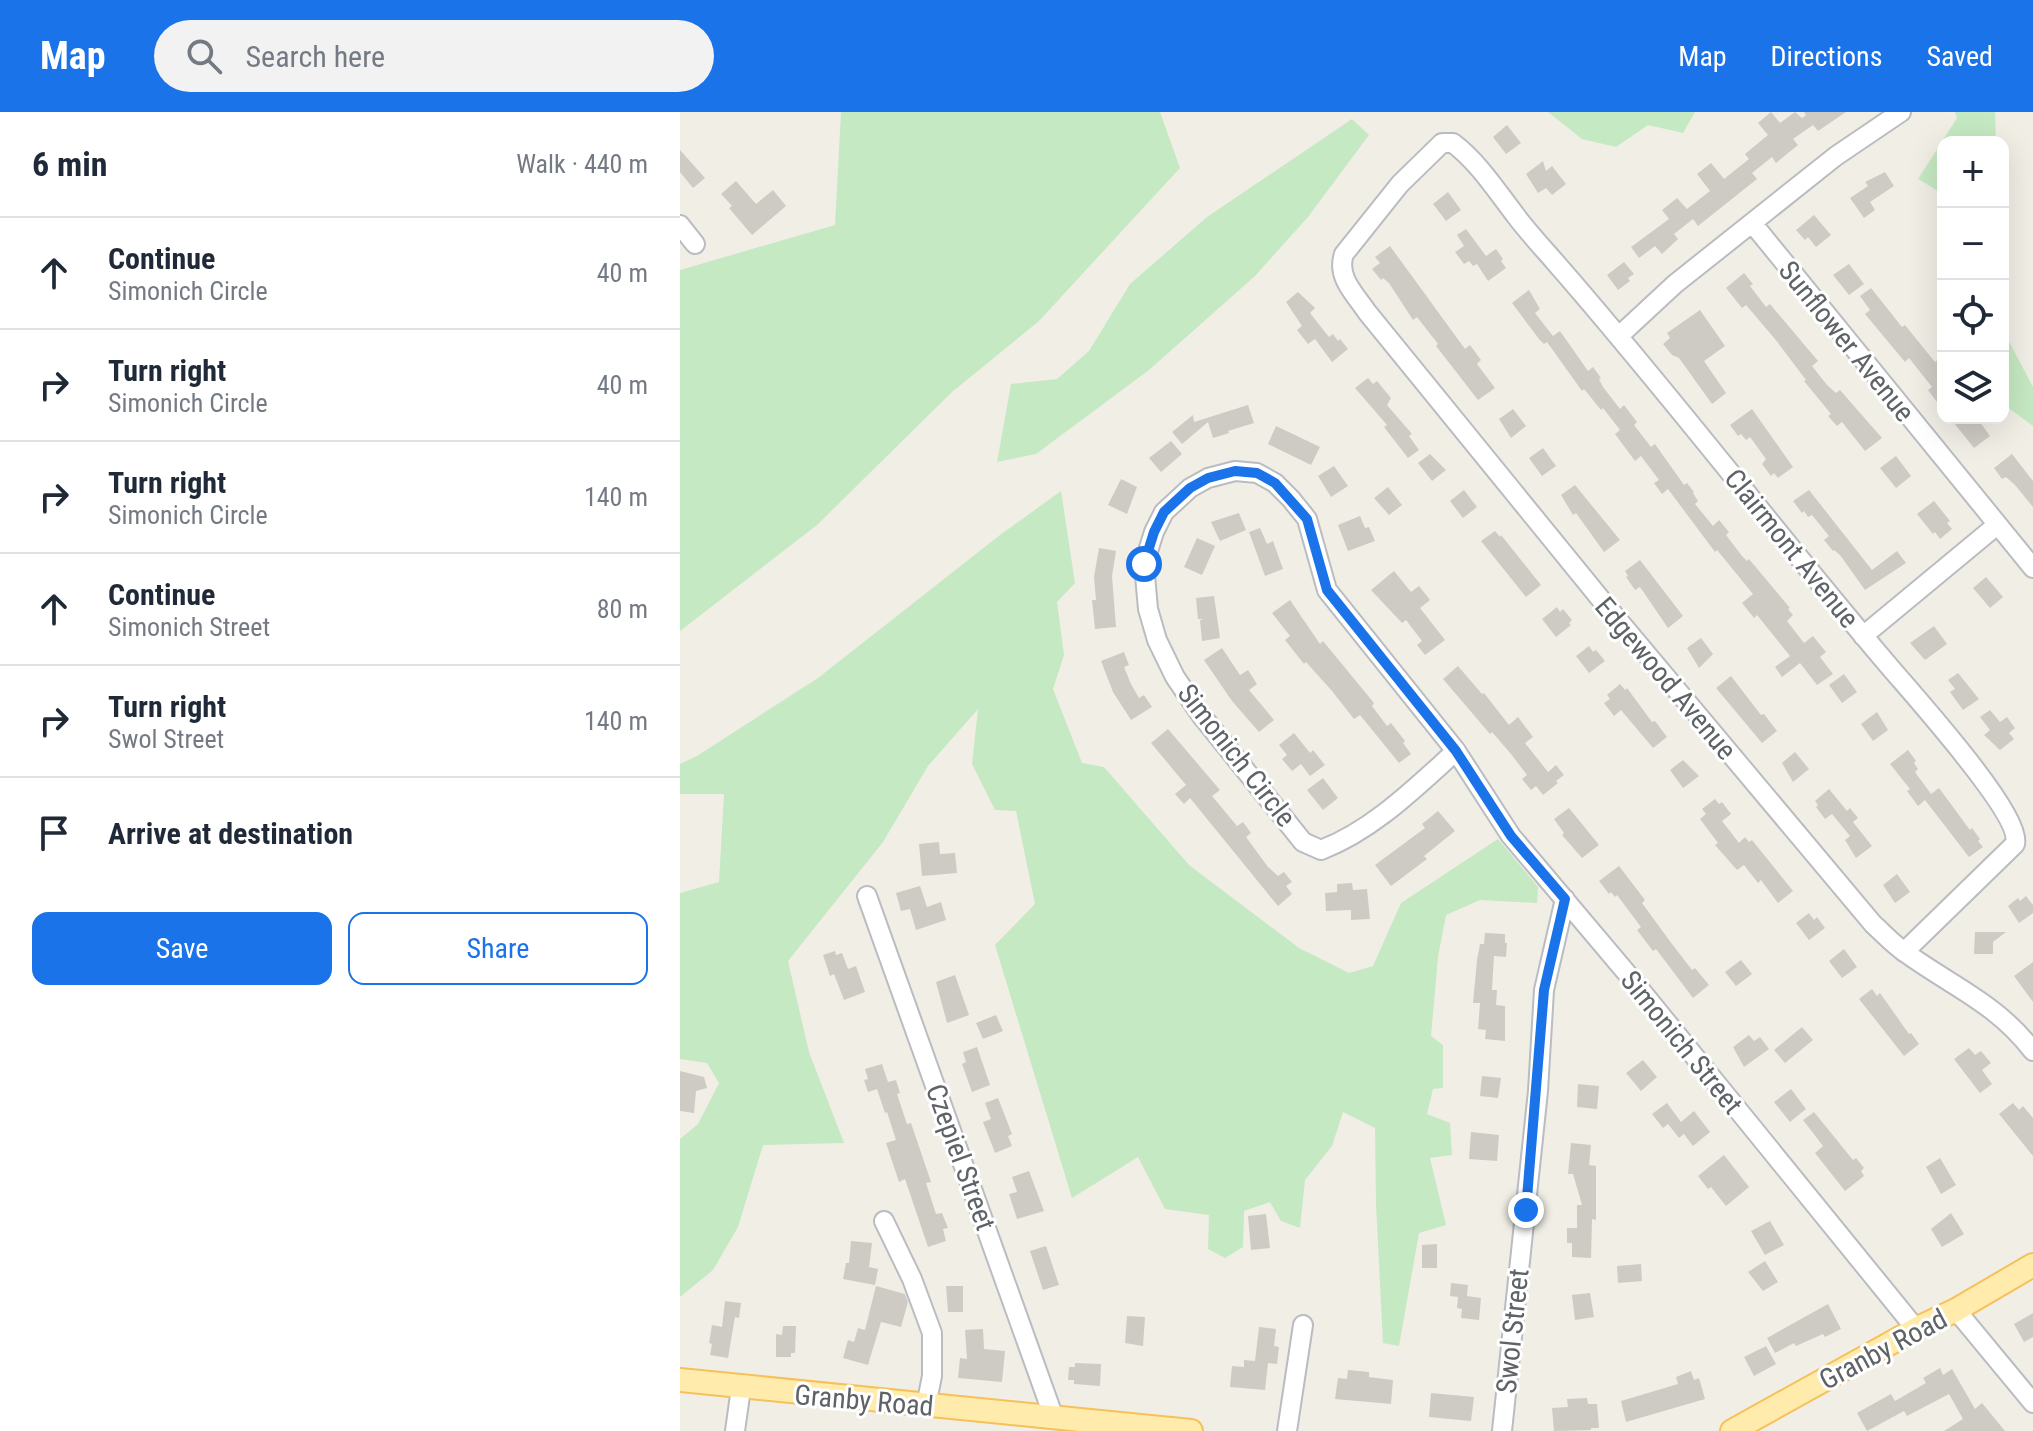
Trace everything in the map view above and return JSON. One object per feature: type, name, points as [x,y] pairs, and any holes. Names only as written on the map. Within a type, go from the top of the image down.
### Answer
[{"type":"main road","name":"Granby Road","points":[[1732,1431],[2033,1265]]},
{"type":"main road","name":"Granby Road","points":[[680,1380],[1191,1431]]},
{"type":"street","points":[[1620,335],[1675,284],[1836,156],[1901,112]]},
{"type":"street","name":"Clairmont Avenue","points":[[1340,265],[1344,254],[1400,184],[1442,143],[1453,143],[1472,158],[1519,220],[1620,335],[1863,636],[1961,751],[2003,808],[2016,838],[2007,853],[1904,952]]},
{"type":"street","name":"Sunflower Avenue","points":[[1753,224],[2033,568]]},
{"type":"street","points":[[680,225],[695,244]]},
{"type":"street","name":"Edgewood Avenue","points":[[1340,265],[1342,276],[1367,312],[1613,614],[1873,924],[1904,952],[1999,1014],[2033,1051]]},
{"type":"street","name":"Simonich Circle","points":[[1235,471],[1257,473],[1275,483],[1307,519],[1327,590],[1456,751],[1399,802],[1357,832],[1321,850],[1303,842],[1201,715],[1175,677],[1157,640],[1148,609],[1144,564],[1164,512],[1190,488],[1208,478],[1235,471]]},
{"type":"street","points":[[1863,636],[1997,525]]},
{"type":"street","name":"Simonich Street","points":[[1456,751],[1511,836],[1916,1329]]},
{"type":"street","name":"Czepiel Street","points":[[867,896],[1054,1418]]},
{"type":"street","name":"Swol Street","points":[[1502,1431],[1536,1106],[1544,990],[1565,899]]},
{"type":"street","points":[[884,1221],[912,1279],[932,1333],[932,1376],[926,1406]]},
{"type":"street","points":[[1956,1310],[2033,1403]]},
{"type":"street","points":[[1287,1431],[1303,1325]]},
{"type":"street","points":[[735,1431],[741,1388]]},
{"type":"green space","points":[[841,112],[1160,112],[1180,168],[1039,321],[952,392],[817,525],[680,631],[680,270],[835,225]]},
{"type":"green space","points":[[1548,112],[1695,112],[1683,133],[1648,125],[1616,147],[1582,139]]},
{"type":"green space","points":[[1955,112],[1995,112],[1996,136],[1945,136],[1957,118]]},
{"type":"green space","points":[[1352,119],[1369,135],[1308,217],[1255,276],[1149,370],[1036,454],[997,462],[1011,384],[1057,379],[1089,351],[1130,284],[1207,217]]},
{"type":"green space","points":[[1937,149],[1937,190],[1918,179]]},
{"type":"green space","points":[[2009,341],[2033,387],[2033,426],[2009,408]]},
{"type":"green space","points":[[1061,491],[1075,583],[1057,602],[1064,655],[1053,689],[1082,763],[1104,767],[1189,865],[1299,948],[1349,973],[1373,966],[1401,903],[1498,839],[1538,887],[1537,903],[1480,900],[1446,915],[1438,957],[1431,1036],[1443,1045],[1443,1088],[1433,1089],[1427,1114],[1450,1123],[1452,1155],[1430,1158],[1446,1225],[1419,1233],[1399,1346],[1383,1343],[1375,1128],[1343,1112],[1332,1146],[1305,1180],[1300,1228],[1281,1221],[1270,1202],[1244,1211],[1243,1247],[1225,1258],[1208,1249],[1209,1215],[1165,1209],[1138,1157],[1072,1198],[995,945],[1035,904],[1016,811],[995,810],[972,764],[978,709],[928,766],[883,842],[788,961],[809,1052],[844,1143],[763,1145],[738,1227],[713,1270],[680,1297],[680,1139],[698,1124],[719,1083],[707,1063],[680,1059],[680,893],[719,882],[724,794],[680,794],[680,764],[818,678]]},
{"type":"building","points":[[1771,112],[1780,123],[1795,112],[1802,118],[1806,115],[1804,112],[1846,112],[1818,131],[1813,125],[1793,139],[1798,145],[1776,163],[1772,157],[1752,173],[1757,179],[1698,226],[1693,219],[1674,234],[1678,239],[1662,254],[1655,246],[1639,258],[1631,247],[1669,219],[1662,210],[1677,198],[1687,209],[1710,191],[1697,174],[1711,163],[1724,179],[1749,159],[1745,154],[1768,135],[1758,123]]},
{"type":"building","points":[[1507,125],[1521,143],[1506,154],[1493,137]]},
{"type":"building","points":[[680,150],[705,178],[693,188],[680,172]]},
{"type":"building","points":[[1543,161],[1546,171],[1552,166],[1566,184],[1552,195],[1546,188],[1538,193],[1526,174]]},
{"type":"building","points":[[1885,172],[1894,186],[1870,202],[1875,210],[1864,218],[1850,198],[1868,186],[1865,182]]},
{"type":"building","points":[[736,181],[756,204],[773,190],[786,206],[752,235],[721,194]]},
{"type":"building","points":[[1448,192],[1461,210],[1446,221],[1433,204]]},
{"type":"building","points":[[1814,215],[1831,235],[1816,247],[1808,237],[1805,240],[1796,230]]},
{"type":"building","points":[[1466,229],[1486,256],[1496,249],[1503,259],[1501,261],[1506,268],[1488,281],[1477,264],[1473,266],[1469,261],[1464,264],[1455,252],[1464,246],[1457,235]]},
{"type":"building","points":[[1390,246],[1465,349],[1470,345],[1481,360],[1477,364],[1495,388],[1478,400],[1417,317],[1413,320],[1389,283],[1383,278],[1381,280],[1372,269],[1380,263],[1375,257]]},
{"type":"building","points":[[1624,262],[1634,274],[1618,290],[1607,275]]},
{"type":"building","points":[[1849,264],[1864,284],[1849,295],[1833,275]]},
{"type":"building","points":[[1744,273],[1766,307],[1770,304],[1818,361],[1812,366],[1827,385],[1836,393],[1840,390],[1882,438],[1865,451],[1842,422],[1837,426],[1828,416],[1831,414],[1775,339],[1746,305],[1742,308],[1726,288]]},
{"type":"building","points":[[1871,288],[1902,327],[1905,325],[1935,362],[1937,360],[1937,402],[1928,390],[1932,387],[1909,358],[1905,362],[1865,314],[1870,310],[1860,296]]},
{"type":"building","points":[[1529,290],[1540,309],[1535,313],[1553,336],[1560,331],[1588,371],[1593,367],[1603,387],[1620,409],[1624,405],[1637,422],[1634,425],[1651,447],[1655,444],[1684,485],[1687,483],[1694,492],[1698,501],[1695,504],[1713,526],[1719,520],[1742,556],[1747,561],[1749,559],[1790,608],[1793,615],[1787,621],[1804,643],[1813,636],[1826,652],[1820,657],[1833,674],[1817,685],[1800,663],[1782,677],[1775,667],[1790,656],[1757,615],[1754,618],[1742,603],[1753,594],[1717,550],[1715,552],[1668,489],[1662,494],[1654,483],[1659,480],[1641,456],[1635,461],[1615,434],[1620,430],[1603,408],[1601,410],[1584,389],[1582,391],[1547,342],[1544,344],[1539,339],[1512,303]]},
{"type":"building","points":[[1298,292],[1315,308],[1310,313],[1329,337],[1333,334],[1348,349],[1332,362],[1315,339],[1308,344],[1297,330],[1302,326],[1286,302]]},
{"type":"building","points":[[1700,310],[1725,346],[1704,361],[1726,393],[1712,404],[1679,358],[1663,344],[1670,338],[1667,333]]},
{"type":"building","points":[[1368,378],[1373,384],[1377,381],[1391,398],[1387,405],[1412,434],[1409,436],[1419,450],[1408,458],[1384,427],[1387,425],[1355,388]]},
{"type":"building","points":[[1248,405],[1254,423],[1229,433],[1213,438],[1208,422],[1182,444],[1172,432],[1193,415],[1194,422]]},
{"type":"building","points":[[1513,409],[1526,426],[1511,438],[1499,419]]},
{"type":"building","points":[[1752,409],[1793,467],[1778,478],[1774,473],[1771,476],[1762,464],[1766,459],[1750,437],[1746,440],[1741,434],[1738,436],[1730,425]]},
{"type":"building","points":[[1955,424],[1981,424],[1990,436],[1974,448]]},
{"type":"building","points":[[1276,426],[1320,447],[1311,465],[1268,444]]},
{"type":"building","points":[[1171,441],[1182,454],[1161,472],[1149,458]]},
{"type":"building","points":[[1543,448],[1556,466],[1542,476],[1529,458]]},
{"type":"building","points":[[1430,454],[1446,470],[1432,481],[1418,463]]},
{"type":"building","points":[[2012,454],[2033,481],[2033,507],[2015,485],[2006,477],[2002,479],[1994,468]]},
{"type":"building","points":[[1896,456],[1911,476],[1896,488],[1880,468]]},
{"type":"building","points":[[1334,466],[1348,486],[1331,497],[1318,476]]},
{"type":"building","points":[[1121,479],[1137,487],[1127,514],[1108,505]]},
{"type":"building","points":[[1575,485],[1620,540],[1604,552],[1576,513],[1573,515],[1561,495]]},
{"type":"building","points":[[1388,487],[1402,505],[1389,515],[1374,498]]},
{"type":"building","points":[[1464,490],[1477,507],[1463,518],[1450,501]]},
{"type":"building","points":[[1809,490],[1872,570],[1897,551],[1906,563],[1865,590],[1840,555],[1824,540],[1829,536],[1812,515],[1808,517],[1804,511],[1802,513],[1793,501]]},
{"type":"building","points":[[1934,501],[1950,521],[1947,523],[1952,529],[1940,539],[1917,514]]},
{"type":"building","points":[[1239,513],[1246,530],[1220,541],[1211,522]]},
{"type":"building","points":[[1360,516],[1375,541],[1348,551],[1338,525]]},
{"type":"building","points":[[1260,528],[1267,544],[1273,541],[1283,569],[1265,576],[1249,532]]},
{"type":"building","points":[[1495,531],[1541,585],[1526,597],[1481,541]]},
{"type":"building","points":[[1197,538],[1215,546],[1202,575],[1184,567]]},
{"type":"building","points":[[1099,548],[1116,551],[1112,576],[1116,627],[1095,629],[1092,600],[1096,600],[1094,577]]},
{"type":"building","points":[[1640,560],[1683,616],[1668,628],[1640,587],[1635,590],[1626,577],[1625,571]]},
{"type":"building","points":[[1394,571],[1411,592],[1419,586],[1430,600],[1420,608],[1445,640],[1425,655],[1417,645],[1422,641],[1406,620],[1402,623],[1371,590]]},
{"type":"building","points":[[1986,577],[2003,597],[1990,608],[1973,588]]},
{"type":"building","points":[[1214,596],[1220,638],[1202,641],[1200,620],[1204,619],[1198,619],[1196,598]]},
{"type":"building","points":[[1290,600],[1320,644],[1323,641],[1374,703],[1372,706],[1387,726],[1391,723],[1405,741],[1403,743],[1411,754],[1399,763],[1360,715],[1354,719],[1285,640],[1290,636],[1272,613]]},
{"type":"building","points":[[1557,607],[1560,612],[1563,609],[1572,620],[1571,625],[1556,637],[1542,619]]},
{"type":"building","points":[[1934,626],[1947,644],[1925,660],[1910,643]]},
{"type":"building","points":[[1701,638],[1713,654],[1699,668],[1687,648]]},
{"type":"building","points":[[1589,646],[1605,661],[1589,673],[1576,656]]},
{"type":"building","points":[[1222,648],[1240,675],[1248,670],[1257,684],[1249,690],[1274,720],[1259,732],[1232,701],[1204,660]]},
{"type":"building","points":[[1124,652],[1129,665],[1124,667],[1131,684],[1139,698],[1144,695],[1152,707],[1131,720],[1113,692],[1101,661]]},
{"type":"building","points":[[1458,666],[1509,725],[1518,717],[1533,737],[1525,743],[1548,772],[1556,765],[1564,775],[1543,795],[1536,786],[1531,790],[1522,779],[1527,775],[1511,754],[1443,679]]},
{"type":"building","points":[[1958,673],[1979,699],[1963,710],[1950,692],[1955,689],[1948,680]]},
{"type":"building","points":[[1844,674],[1857,692],[1842,703],[1829,685]]},
{"type":"building","points":[[1731,676],[1777,731],[1762,743],[1716,688]]},
{"type":"building","points":[[1620,684],[1625,690],[1627,688],[1667,737],[1653,748],[1621,710],[1614,716],[1604,703],[1610,699],[1607,695]]},
{"type":"building","points":[[1990,710],[2000,722],[2007,717],[2015,728],[2009,733],[2014,739],[2000,750],[1984,735],[1990,730],[1980,717]]},
{"type":"building","points":[[1877,712],[1888,730],[1873,741],[1861,724]]},
{"type":"building","points":[[1168,729],[1220,790],[1212,796],[1237,826],[1243,822],[1251,833],[1246,837],[1268,867],[1278,876],[1284,872],[1292,882],[1286,886],[1292,894],[1278,906],[1190,798],[1184,804],[1175,794],[1186,785],[1151,743]]},
{"type":"building","points":[[1294,733],[1310,753],[1313,750],[1325,765],[1310,776],[1301,764],[1292,771],[1282,759],[1287,755],[1279,745]]},
{"type":"building","points":[[1908,750],[1916,761],[1914,763],[1918,769],[1915,772],[1931,794],[1939,788],[1980,839],[1978,841],[1983,847],[1969,857],[1925,800],[1918,806],[1907,791],[1910,789],[1890,764]]},
{"type":"building","points":[[1795,752],[1809,769],[1793,782],[1782,763]]},
{"type":"building","points":[[1683,760],[1699,776],[1683,788],[1670,770]]},
{"type":"building","points":[[1323,778],[1338,798],[1323,810],[1307,790]]},
{"type":"building","points":[[1829,789],[1847,811],[1850,808],[1858,818],[1853,822],[1872,846],[1856,858],[1845,840],[1850,836],[1832,814],[1825,819],[1816,807],[1815,801]]},
{"type":"building","points":[[1715,799],[1719,804],[1722,802],[1731,814],[1722,821],[1739,843],[1745,837],[1749,842],[1752,840],[1793,891],[1778,903],[1761,880],[1758,883],[1744,865],[1737,870],[1715,845],[1718,843],[1700,819],[1706,814],[1702,809]]},
{"type":"building","points":[[1569,808],[1599,845],[1582,858],[1562,835],[1564,833],[1554,819]]},
{"type":"building","points":[[1438,811],[1455,831],[1424,856],[1427,859],[1391,886],[1375,865],[1425,828],[1422,824]]},
{"type":"building","points":[[939,842],[940,854],[955,853],[957,873],[922,876],[919,844]]},
{"type":"building","points":[[1619,866],[1645,900],[1642,903],[1669,940],[1692,970],[1695,968],[1709,985],[1693,998],[1656,949],[1653,951],[1637,930],[1641,927],[1617,895],[1609,894],[1599,881]]},
{"type":"building","points":[[1897,874],[1910,892],[1895,903],[1883,885]]},
{"type":"building","points":[[1352,883],[1353,890],[1367,889],[1370,919],[1351,920],[1351,910],[1326,911],[1325,893],[1337,892],[1337,884]]},
{"type":"building","points":[[920,886],[927,907],[941,902],[946,920],[916,930],[910,909],[901,911],[896,893]]},
{"type":"building","points":[[2026,896],[2033,905],[2033,913],[2019,923],[2008,906]]},
{"type":"building","points":[[1809,913],[1814,920],[1817,917],[1825,928],[1809,940],[1796,923]]},
{"type":"building","points":[[1975,932],[2006,932],[1993,942],[1993,954],[1974,954]]},
{"type":"building","points":[[1485,933],[1505,934],[1507,943],[1506,957],[1494,956],[1492,990],[1497,990],[1496,1005],[1505,1006],[1505,1041],[1485,1039],[1486,1030],[1478,1029],[1480,1003],[1473,1003],[1477,960]]},
{"type":"building","points":[[1844,949],[1857,967],[1842,978],[1829,961]]},
{"type":"building","points":[[835,951],[836,955],[842,953],[848,969],[856,966],[865,992],[844,1000],[834,974],[830,976],[823,955]]},
{"type":"building","points":[[1741,960],[1752,974],[1736,986],[1725,972]]},
{"type":"building","points":[[2033,962],[2033,1002],[2014,976]]},
{"type":"building","points":[[955,975],[969,1015],[947,1023],[936,982]]},
{"type":"building","points":[[1872,989],[1877,996],[1880,993],[1919,1044],[1904,1056],[1859,999]]},
{"type":"building","points":[[996,1015],[1003,1031],[983,1039],[976,1023]]},
{"type":"building","points":[[1802,1027],[1813,1040],[1785,1063],[1774,1050]]},
{"type":"building","points":[[1749,1035],[1754,1041],[1760,1037],[1769,1049],[1744,1067],[1733,1047]]},
{"type":"building","points":[[977,1047],[990,1085],[972,1092],[962,1064],[966,1062],[963,1052]]},
{"type":"building","points":[[1969,1048],[1975,1055],[1981,1051],[1991,1063],[1982,1070],[1992,1084],[1980,1093],[1954,1059]]},
{"type":"building","points":[[1643,1060],[1657,1077],[1641,1091],[1626,1073]]},
{"type":"building","points":[[882,1064],[888,1082],[896,1080],[900,1093],[897,1094],[907,1124],[911,1123],[931,1182],[926,1183],[936,1214],[942,1213],[948,1228],[943,1229],[946,1241],[928,1247],[905,1179],[899,1182],[886,1143],[896,1140],[887,1112],[877,1089],[868,1092],[864,1080],[868,1079],[865,1069]]},
{"type":"building","points":[[680,1071],[704,1077],[707,1088],[696,1091],[694,1113],[680,1111]]},
{"type":"building","points":[[1482,1076],[1501,1078],[1498,1098],[1480,1096]]},
{"type":"building","points":[[1578,1084],[1599,1086],[1597,1109],[1577,1107]]},
{"type":"building","points":[[1791,1089],[1806,1109],[1790,1122],[1774,1102]]},
{"type":"building","points":[[998,1098],[1012,1134],[1008,1136],[1012,1146],[995,1153],[983,1122],[991,1119],[985,1103]]},
{"type":"building","points":[[1667,1103],[1681,1122],[1694,1111],[1710,1132],[1693,1146],[1684,1134],[1679,1138],[1668,1124],[1663,1128],[1652,1114]]},
{"type":"building","points":[[2013,1103],[2019,1110],[2023,1106],[2033,1118],[2033,1156],[1999,1114]]},
{"type":"building","points":[[1814,1112],[1853,1160],[1856,1158],[1864,1168],[1861,1171],[1864,1176],[1845,1191],[1815,1153],[1823,1146],[1803,1120]]},
{"type":"building","points":[[1471,1132],[1499,1135],[1497,1161],[1469,1159]]},
{"type":"building","points":[[1571,1143],[1591,1145],[1589,1165],[1596,1166],[1596,1220],[1592,1219],[1591,1258],[1572,1257],[1572,1243],[1567,1243],[1567,1228],[1577,1228],[1577,1205],[1582,1205],[1573,1174],[1568,1174]]},
{"type":"building","points":[[1724,1155],[1749,1187],[1726,1206],[1698,1176]]},
{"type":"building","points":[[1940,1158],[1956,1185],[1941,1194],[1926,1167]]},
{"type":"building","points":[[1029,1171],[1044,1211],[1017,1219],[1009,1194],[1017,1192],[1012,1177]]},
{"type":"building","points":[[1951,1213],[1964,1234],[1942,1247],[1931,1229]]},
{"type":"building","points":[[1266,1214],[1270,1248],[1251,1250],[1248,1216]]},
{"type":"building","points":[[1770,1221],[1784,1245],[1765,1255],[1751,1231]]},
{"type":"building","points":[[851,1241],[872,1243],[869,1267],[878,1269],[875,1285],[843,1279],[846,1263],[849,1263]]},
{"type":"building","points":[[1437,1244],[1437,1268],[1422,1268],[1422,1245]]},
{"type":"building","points":[[1046,1246],[1059,1285],[1043,1290],[1030,1251]]},
{"type":"building","points":[[1765,1261],[1778,1282],[1763,1291],[1748,1272]]},
{"type":"building","points":[[1641,1264],[1642,1281],[1618,1283],[1617,1266]]},
{"type":"building","points":[[1451,1283],[1468,1285],[1467,1296],[1481,1298],[1479,1320],[1461,1318],[1462,1309],[1457,1308],[1458,1297],[1450,1296]]},
{"type":"building","points":[[876,1286],[905,1294],[908,1302],[901,1327],[881,1322],[868,1365],[843,1358],[848,1340],[854,1342],[858,1328],[865,1330]]},
{"type":"building","points":[[946,1286],[963,1286],[963,1312],[948,1312]]},
{"type":"building","points":[[1590,1293],[1594,1317],[1575,1320],[1572,1295]]},
{"type":"building","points":[[725,1301],[741,1303],[739,1318],[735,1317],[728,1358],[710,1355],[712,1344],[709,1343],[712,1325],[722,1327]]},
{"type":"building","points":[[1828,1304],[1841,1329],[1796,1346],[1794,1343],[1775,1353],[1767,1338]]},
{"type":"building","points":[[2033,1313],[2033,1337],[2024,1342],[2014,1324]]},
{"type":"building","points":[[1127,1316],[1145,1317],[1143,1346],[1125,1343]]},
{"type":"building","points":[[783,1326],[796,1326],[795,1353],[791,1353],[791,1357],[776,1357],[776,1334],[782,1335]]},
{"type":"building","points":[[1259,1327],[1276,1329],[1274,1346],[1279,1347],[1277,1364],[1268,1363],[1265,1390],[1230,1387],[1232,1366],[1244,1367],[1244,1360],[1255,1361]]},
{"type":"building","points":[[983,1329],[984,1349],[1005,1351],[1002,1382],[958,1378],[960,1358],[967,1359],[965,1330]]},
{"type":"building","points":[[1766,1346],[1776,1364],[1754,1376],[1744,1357]]},
{"type":"building","points":[[1075,1363],[1101,1364],[1100,1386],[1074,1384],[1074,1380],[1068,1380],[1069,1367],[1075,1367]]},
{"type":"building","points":[[1940,1368],[1943,1375],[1952,1369],[1975,1409],[1982,1403],[2005,1431],[1944,1431],[1963,1419],[1949,1394],[1907,1416],[1904,1411],[1867,1431],[1857,1413],[1891,1394],[1895,1401],[1926,1383],[1923,1378]]},
{"type":"building","points":[[1348,1370],[1369,1372],[1369,1377],[1393,1380],[1391,1404],[1335,1399],[1338,1378],[1347,1379]]},
{"type":"building","points":[[1691,1371],[1694,1380],[1699,1378],[1705,1399],[1626,1422],[1621,1401],[1678,1384],[1676,1377]]},
{"type":"building","points":[[1431,1393],[1474,1397],[1471,1421],[1429,1417]]},
{"type":"building","points":[[1587,1398],[1588,1404],[1597,1404],[1599,1428],[1554,1431],[1552,1408],[1568,1407],[1567,1399]]},
{"type":"route","points":[[1144,564],[1164,512],[1190,488],[1208,478],[1235,471],[1257,473],[1275,483],[1307,519],[1327,590],[1456,751],[1511,836],[1565,899],[1544,990],[1526,1210]]}]
